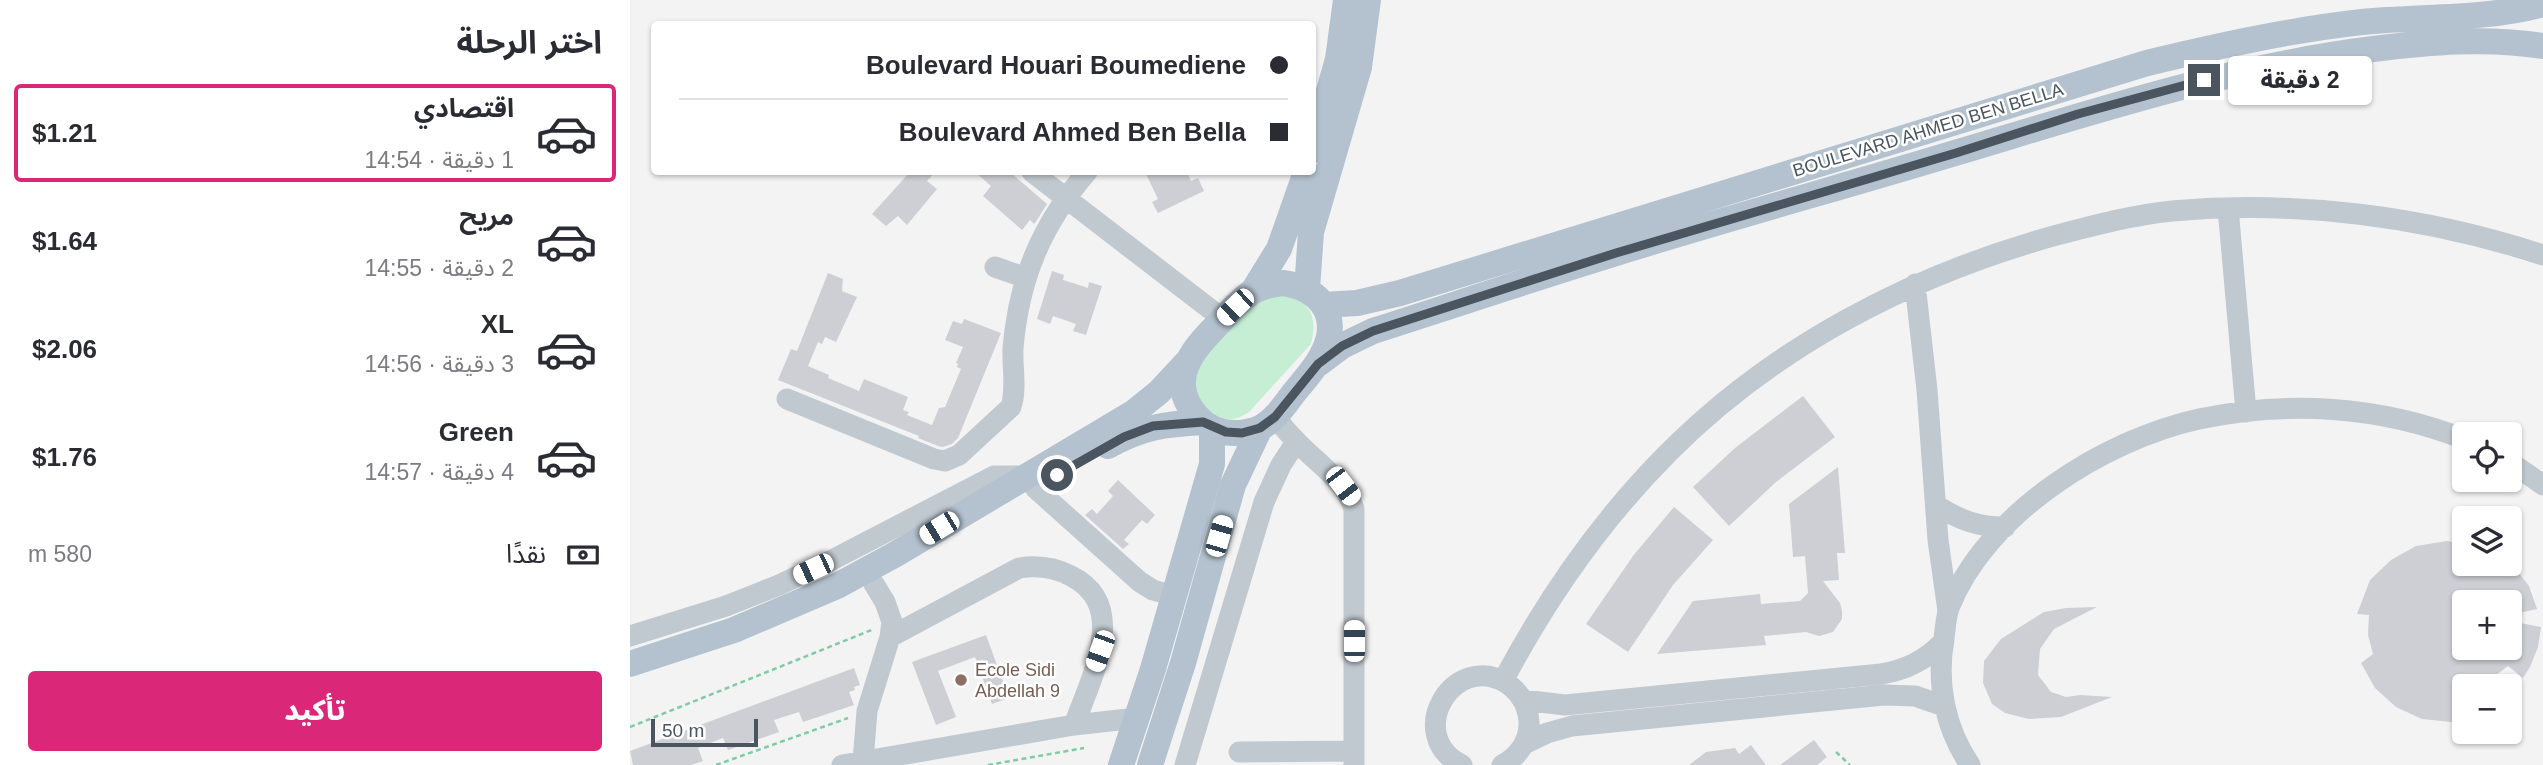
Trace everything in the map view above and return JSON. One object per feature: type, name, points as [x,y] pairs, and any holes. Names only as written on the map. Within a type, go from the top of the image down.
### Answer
[{"type":"main road","points":[[1316,137],[1339,59],[1346,0]]},
{"type":"main road","points":[[1150,765],[1183,663],[1233,485],[1267,423],[1318,364],[1329,337],[1328,322],[1315,297],[1311,232],[1359,66],[1368,0]]},
{"type":"main road","name":"BOULEVARD AHMED BEN BELLA","points":[[1315,297],[1357,303],[1401,293],[2147,64],[2222,46],[2318,28],[2512,11],[2543,4]]},
{"type":"main road","name":"BOULEVARD AHMED BEN BELLA","points":[[1318,364],[1342,346],[1373,331],[1603,257],[1956,153],[2078,114],[2230,73],[2323,55],[2401,45],[2487,41],[2543,46]]},
{"type":"main road","points":[[1121,765],[1212,464],[1207,425],[1188,403],[1184,390],[1183,376],[1187,362],[1193,350],[1253,291],[1279,249],[1305,175]]},
{"type":"main road","points":[[1253,291],[1283,283],[1315,297]]},
{"type":"main road","points":[[630,678],[781,627],[874,584],[1133,413],[1159,392],[1187,362]]},
{"type":"main road","points":[[630,664],[734,630],[837,586],[1030,482],[1136,431],[1166,424],[1207,425],[1226,432],[1242,433],[1267,423]]},
{"type":"street","points":[[1036,175],[1223,319]]},
{"type":"street","points":[[787,399],[934,460],[955,458],[1011,407],[1014,397],[1013,350],[1026,278],[1043,232],[1064,198],[1084,175]]},
{"type":"street","points":[[1503,681],[1549,601],[1621,506],[1669,452],[1725,402],[1787,354],[1849,317],[1915,284],[2002,250],[2106,222],[2169,211],[2228,208],[2303,209],[2378,216],[2468,233],[2543,255]]},
{"type":"street","points":[[2228,208],[2246,412]]},
{"type":"street","points":[[995,267],[1026,278]]},
{"type":"street","points":[[1915,284],[1927,390],[1939,550],[1948,611],[1940,654],[1940,675],[1944,706],[1957,741],[1970,765]]},
{"type":"street","points":[[1948,611],[1971,568],[2005,527],[2042,494],[2104,453],[2173,425],[2246,412],[2324,408],[2401,418],[2452,435]]},
{"type":"street","points":[[1239,752],[1354,758],[1354,509],[1343,486],[1296,442],[1267,423]]},
{"type":"street","points":[[1185,765],[1264,502],[1281,465],[1296,442]]},
{"type":"street","points":[[2522,470],[2543,485]]},
{"type":"street","points":[[630,636],[726,606],[779,585],[994,476],[1030,482],[1140,582],[1153,590],[1174,596]]},
{"type":"street","points":[[1936,505],[1975,525],[2005,527]]},
{"type":"street","points":[[891,629],[1019,568],[1036,565],[1059,570],[1079,580],[1093,594],[1102,612],[1103,632],[1100,651],[1074,725]]},
{"type":"street","points":[[874,584],[885,602],[891,629],[853,763],[1074,725],[1137,718]]},
{"type":"street","points":[[1523,700],[1551,705],[1579,704],[1892,672],[1920,662],[1943,642]]},
{"type":"street","points":[[1462,765],[1449,757],[1438,741],[1435,723],[1439,704],[1450,689],[1466,679],[1485,677],[1503,681],[1511,686],[1523,700],[1529,727],[1524,744],[1513,758],[1502,765]]},
{"type":"street","points":[[1524,744],[1547,733],[1572,726],[1884,695],[1915,696],[1944,706]]},
{"type":"path","points":[[630,727],[891,629]]},
{"type":"path","points":[[716,765],[867,711]]},
{"type":"path","points":[[988,765],[1084,748]]},
{"type":"path","points":[[1836,752],[1850,765]]},
{"type":"green space","points":[[1292,291],[1311,314],[1314,327],[1311,344],[1249,412],[1232,419],[1219,417],[1194,396],[1194,367],[1248,299]]},
{"type":"building","points":[[907,175],[932,175],[927,181],[937,189],[907,225],[898,216],[886,226],[872,214]]},
{"type":"building","points":[[978,175],[1013,175],[1047,204],[1034,224],[1030,220],[1022,230],[983,196],[991,186]]},
{"type":"building","points":[[1146,175],[1188,175],[1191,181],[1198,178],[1204,191],[1158,213],[1152,202],[1158,199]]},
{"type":"building","points":[[1052,271],[1064,275],[1063,280],[1088,288],[1089,282],[1102,286],[1086,335],[1073,331],[1076,324],[1053,316],[1050,324],[1037,319]]},
{"type":"building","points":[[828,273],[843,279],[842,291],[857,297],[836,342],[825,337],[822,344],[818,342],[808,366],[859,391],[864,379],[908,397],[903,410],[909,412],[907,415],[932,425],[939,408],[945,407],[961,369],[956,363],[963,347],[945,340],[953,321],[962,324],[964,319],[1001,333],[958,438],[952,444],[938,446],[778,380],[791,349],[797,351]]},
{"type":"building","points":[[1803,396],[1835,437],[1776,482],[1729,526],[1693,487],[1735,448]]},
{"type":"building","points":[[1838,467],[1845,553],[1837,553],[1839,580],[1823,581],[1840,603],[1842,611],[1842,619],[1833,632],[1819,636],[1806,632],[1764,636],[1766,645],[1657,654],[1693,601],[1760,594],[1761,604],[1800,601],[1808,593],[1805,556],[1793,557],[1789,504]]},
{"type":"building","points":[[1118,480],[1155,515],[1147,524],[1142,520],[1124,540],[1129,544],[1123,549],[1085,515],[1092,509],[1097,514],[1113,496],[1108,491]]},
{"type":"building","points":[[1674,507],[1713,540],[1673,585],[1628,652],[1586,624],[1633,556]]},
{"type":"building","points":[[2452,542],[2452,576],[2521,576],[2529,586],[2537,609],[2522,612],[2522,590],[2452,590],[2452,660],[2522,660],[2522,623],[2541,627],[2538,647],[2523,678],[2522,674],[2508,666],[2497,674],[2452,674],[2451,722],[2422,719],[2396,707],[2375,688],[2361,663],[2373,654],[2368,635],[2369,615],[2357,614],[2370,580],[2391,560],[2416,546]]},
{"type":"building","points":[[2097,607],[2054,629],[2040,649],[2038,675],[2051,692],[2066,697],[2112,697],[2061,717],[2029,719],[2005,713],[1992,704],[1983,683],[1984,661],[2001,639],[2044,612]]},
{"type":"building","name":"Ecole Sidi Abdellah 9","points":[[986,635],[1009,698],[992,704],[975,657],[938,671],[956,717],[936,725],[912,662]]},
{"type":"building","points":[[854,668],[860,685],[849,692],[854,705],[803,722],[799,712],[774,720],[779,732],[728,750],[723,738],[698,748],[703,761],[691,765],[633,765],[630,751]]},
{"type":"building","points":[[1814,740],[1827,757],[1817,765],[1780,765]]},
{"type":"building","points":[[1751,745],[1766,765],[1689,765],[1706,752],[1735,748],[1739,754]]},
{"type":"place","name":"Ecole Sidi Abdellah 9","points":[[961,680]]},
{"type":"route","points":[[1057,475],[1124,437],[1153,426],[1203,422],[1226,432],[1242,433],[1260,428],[1275,417],[1318,364],[1342,346],[1373,331],[1616,253],[1956,153],[2078,114],[2204,80]]}]
